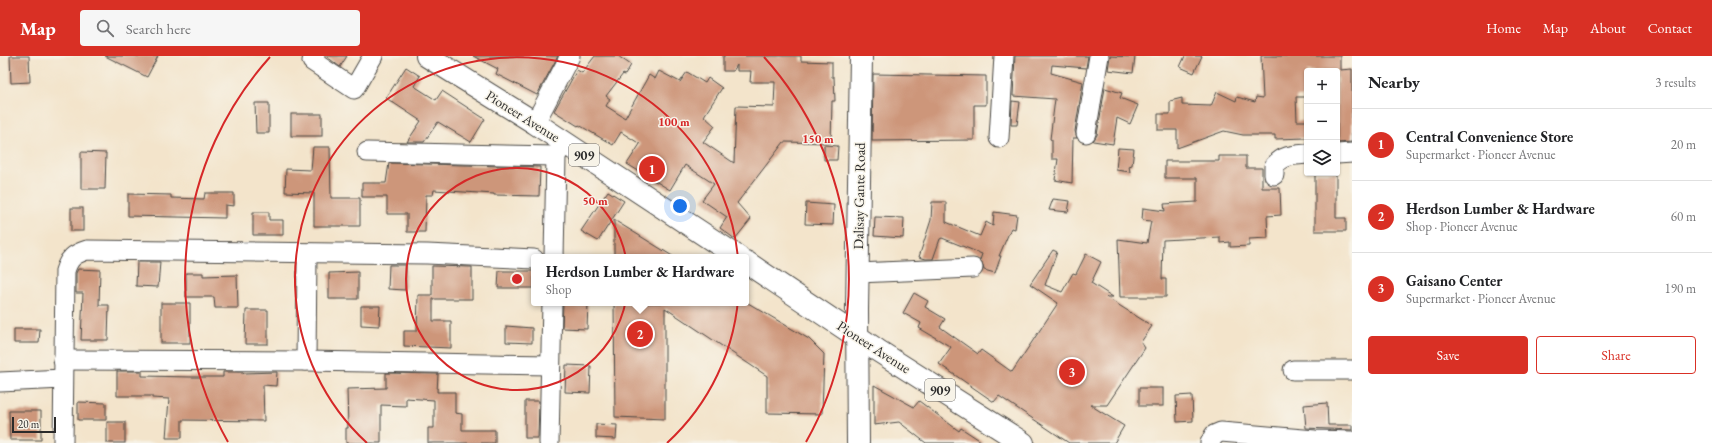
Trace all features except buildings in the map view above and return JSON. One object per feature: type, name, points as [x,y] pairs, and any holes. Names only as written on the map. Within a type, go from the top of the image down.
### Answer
[{"type":"main road","name":"Pioneer Avenue","points":[[428,56],[535,122],[560,149],[733,254]]},
{"type":"main road","name":"Dalisay Gante Road","points":[[858,443],[858,273],[861,56]]},
{"type":"main road","name":"Pioneer Avenue","points":[[749,264],[878,350],[1023,443]]},
{"type":"street","points":[[315,56],[312,61],[354,89],[373,56]]},
{"type":"street","points":[[535,122],[570,56]]},
{"type":"street","points":[[999,138],[1004,56]]},
{"type":"street","points":[[1086,133],[1099,56]]},
{"type":"street","points":[[367,152],[560,149],[554,254]]},
{"type":"street","points":[[1340,154],[1352,153]]},
{"type":"street","points":[[1274,175],[1274,166],[1283,158],[1291,155],[1304,154]]},
{"type":"street","points":[[63,443],[65,271],[69,260],[76,253],[87,250],[307,254],[426,254],[531,259]]},
{"type":"street","points":[[306,361],[307,254]]},
{"type":"street","points":[[858,273],[973,268]]},
{"type":"street","points":[[549,443],[552,306]]},
{"type":"street","points":[[63,360],[306,361],[550,365]]},
{"type":"street","points":[[1293,370],[1352,370]]},
{"type":"street","points":[[0,382],[63,379]]},
{"type":"street","points":[[1210,443],[1214,435],[1220,432],[1315,440],[1352,441]]},
{"type":"place","name":"Central Convenience Store","points":[[652,169]]},
{"type":"place","name":"Herdson Lumber & Hardware","points":[[640,334]]},
{"type":"place","name":"Gaisano Center","points":[[1072,372]]}]
